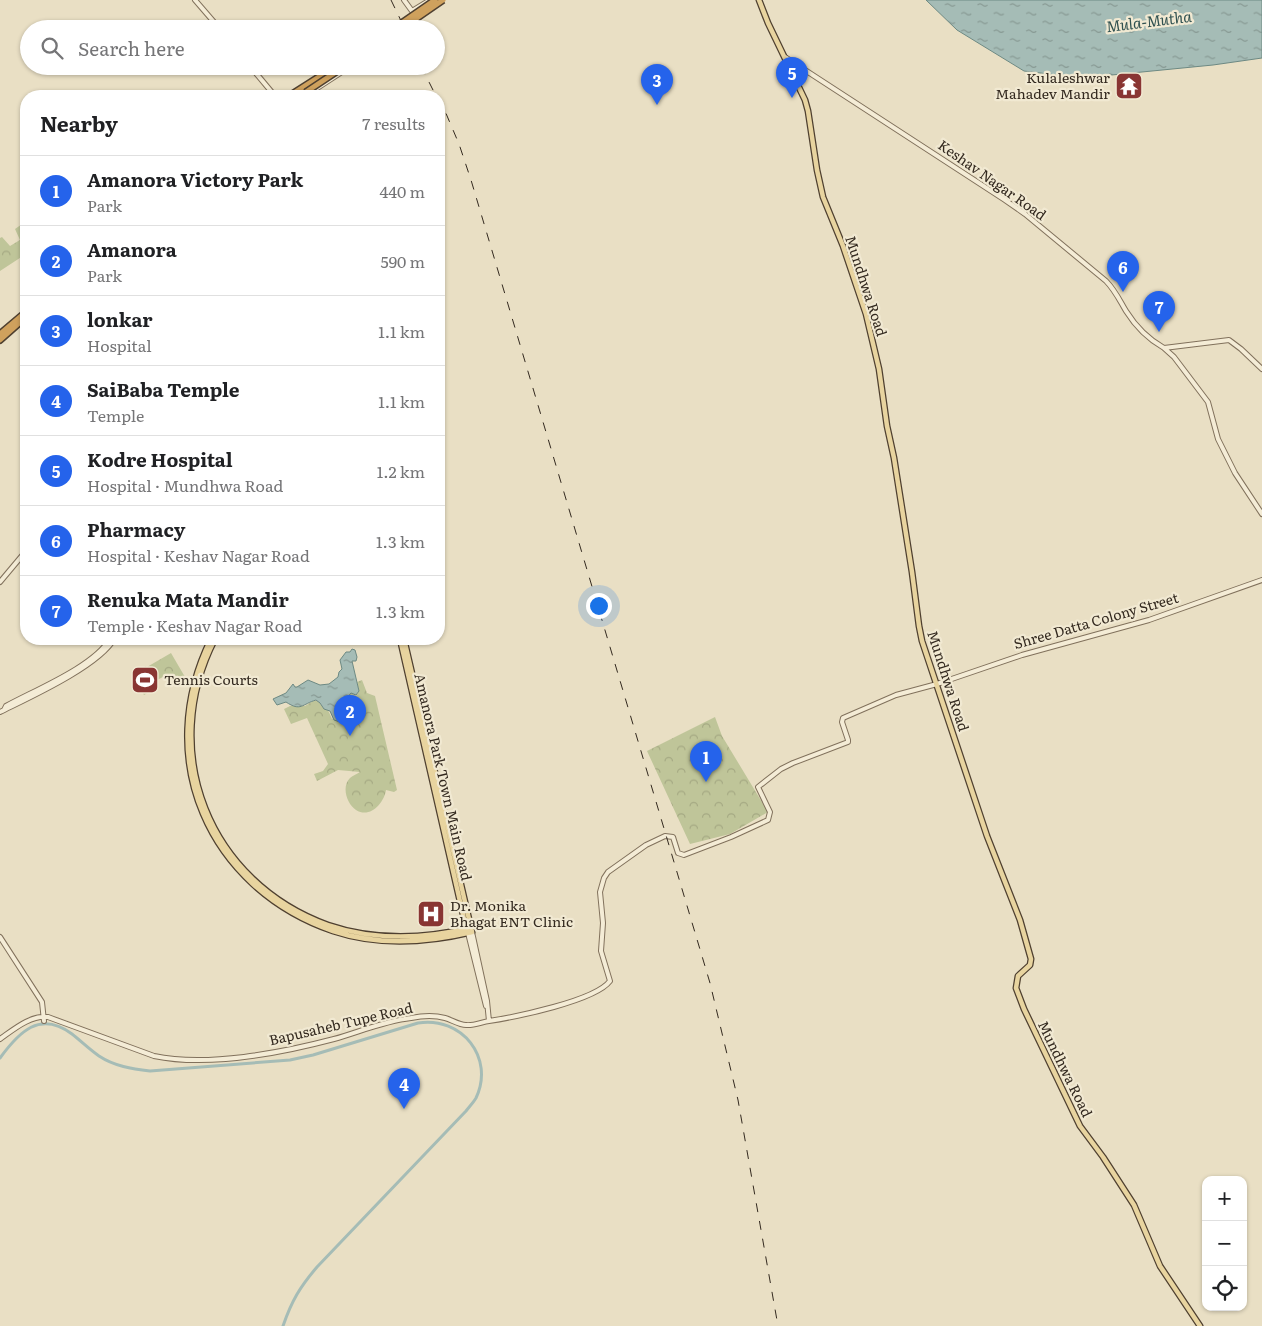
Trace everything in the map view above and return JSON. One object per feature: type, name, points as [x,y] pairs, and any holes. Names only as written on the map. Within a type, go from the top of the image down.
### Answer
[{"type":"highway","points":[[405,20],[435,0]]},
{"type":"highway","points":[[414,20],[443,0]]},
{"type":"highway","points":[[305,90],[324,75]]},
{"type":"highway","points":[[305,90],[332,75]]},
{"type":"highway","points":[[0,334],[20,317]]},
{"type":"highway","points":[[0,340],[20,322]]},
{"type":"main road","name":"Mundhwa Road","points":[[760,0],[774,36],[805,100],[823,197],[843,246],[866,314],[874,349],[912,572],[918,626],[987,836],[1020,920],[1032,959],[1030,965],[1018,976],[1016,988],[1024,1009],[1080,1126],[1134,1205],[1160,1266],[1200,1326]]},
{"type":"main road","points":[[208,645],[199,666],[190,705],[188,740],[193,786],[202,815],[221,847],[245,877],[307,920],[334,931],[360,938],[411,942],[469,930]]},
{"type":"main road","points":[[213,645],[203,668],[194,706],[192,739],[197,785],[206,813],[224,845],[248,874],[275,899]]},
{"type":"main road","name":"Amanora Park Town Main Road","points":[[401,645],[469,930]]},
{"type":"main road","name":"Amanora Park Town Main Road","points":[[405,645],[469,930]]},
{"type":"street","points":[[195,0],[212,20]]},
{"type":"street","points":[[404,0],[412,11],[430,0]]},
{"type":"street","name":"Keshav Nagar Road","points":[[785,57],[1025,214],[1112,286],[1134,323],[1146,336],[1164,348],[1174,358],[1208,402],[1218,439],[1235,473],[1262,514]]},
{"type":"street","points":[[258,75],[270,90]]},
{"type":"street","points":[[300,90],[302,86],[318,75]]},
{"type":"street","points":[[313,90],[334,75]]},
{"type":"street","points":[[1164,348],[1229,340],[1262,369]]},
{"type":"street","points":[[0,582],[20,558]]},
{"type":"street","name":"Shree Datta Colony Street","points":[[490,1021],[506,1019],[568,1003],[580,999],[608,983],[610,978],[601,951],[600,892],[604,878],[609,871],[646,845],[665,836],[673,837],[678,853],[684,855],[768,820],[770,812],[758,787],[781,769],[793,763],[848,742],[842,719],[883,699],[937,684],[1022,655],[1149,620],[1262,580]]},
{"type":"street","points":[[2,711],[86,662],[105,645]]},
{"type":"street","points":[[21,700],[97,659],[110,645]]},
{"type":"street","name":"Amanora Park Town Main Road","points":[[469,930],[487,1001],[490,1021]]},
{"type":"street","points":[[0,937],[42,1002],[44,1019],[33,1019],[0,1040]]},
{"type":"street","name":"Bapusaheb Tupe Road","points":[[44,1019],[54,1018],[136,1050],[172,1060],[185,1061],[242,1057],[305,1046],[414,1017],[443,1018],[466,1025],[490,1021]]},
{"type":"green space","points":[[20,226],[20,240],[15,229]]},
{"type":"green space","points":[[2,237],[10,246],[20,240],[20,258],[0,271],[0,238]]},
{"type":"green space","points":[[171,653],[185,677],[163,677],[155,681],[147,667]]},
{"type":"green space","name":"Tennis Courts","points":[[146,666],[158,687],[144,695],[132,674]]},
{"type":"green space","points":[[362,680],[367,693],[375,696],[397,790],[394,792],[386,790],[385,795],[376,808],[366,812],[356,810],[350,804],[346,795],[347,782],[351,777],[360,772],[338,770],[317,781],[314,774],[323,771],[328,764],[307,718],[291,724],[284,709],[290,706],[305,706],[313,701],[318,701],[324,709],[328,710],[332,719],[349,712],[350,705],[346,699],[351,693],[356,696],[359,691],[357,682]]},
{"type":"green space","points":[[715,717],[722,736],[768,812],[730,834],[690,844],[647,751]]},
{"type":"water","name":"Mula-Mutha","points":[[926,0],[1262,0],[1262,58],[1213,65],[1081,78],[1024,71],[957,30]]},
{"type":"water","points":[[352,649],[355,650],[357,657],[356,661],[352,661],[359,691],[356,695],[351,693],[346,699],[350,705],[351,721],[343,723],[334,720],[330,711],[324,709],[316,700],[298,707],[286,702],[277,705],[273,699],[286,693],[293,684],[297,687],[308,680],[320,685],[329,684],[338,677],[342,669],[340,660],[346,652],[350,652]]},
{"type":"waterway","points":[[0,1058],[23,1033],[31,1027],[40,1024],[60,1027],[72,1034],[99,1056],[117,1065],[150,1071],[290,1060],[313,1055],[418,1023],[434,1023],[448,1026],[461,1033],[471,1043],[478,1055],[481,1068],[481,1083],[476,1098],[466,1111],[317,1267],[297,1294],[283,1326]]},
{"type":"railway","points":[[391,0],[401,20]]},
{"type":"railway","points":[[426,75],[433,90]]},
{"type":"railway","points":[[445,111],[471,180],[710,983],[738,1100],[778,1326]]},
{"type":"place","name":"Kulaleshwar Mahadev Mandir","points":[[1129,86]]},
{"type":"place","name":"Kodre Hospital","points":[[792,98]]},
{"type":"place","name":"lonkar","points":[[657,105]]},
{"type":"place","name":"Pharmacy","points":[[1123,292]]},
{"type":"place","name":"Renuka Mata Mandir","points":[[1159,332]]},
{"type":"place","name":"Tennis Courts","points":[[145,680]]},
{"type":"place","name":"Amanora","points":[[350,736]]},
{"type":"place","name":"Amanora Victory Park","points":[[706,782]]},
{"type":"place","name":"Dr. Monika Bhagat ENT Clinic","points":[[431,914]]},
{"type":"place","name":"SaiBaba Temple","points":[[404,1109]]}]
